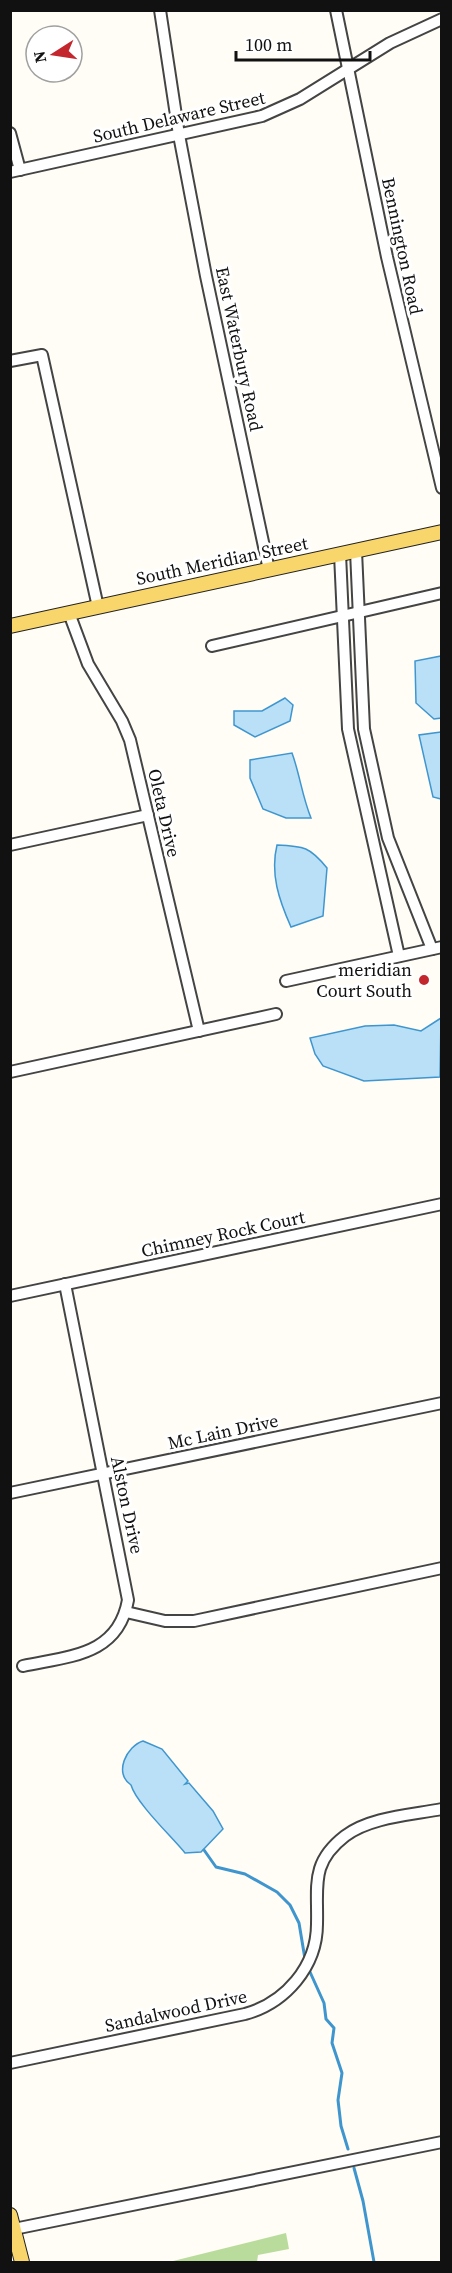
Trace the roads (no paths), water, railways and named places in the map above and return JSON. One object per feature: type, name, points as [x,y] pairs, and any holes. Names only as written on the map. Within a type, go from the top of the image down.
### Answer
[{"type":"main road","name":"South Meridian Street","points":[[10,626],[441,532]]},
{"type":"main road","points":[[10,2215],[22,2262]]},
{"type":"street","name":"East Waterbury Road","points":[[160,10],[179,135],[214,314],[269,570]]},
{"type":"street","name":"Bennington Road","points":[[336,10],[387,257],[441,488]]},
{"type":"street","name":"South Delaware Street","points":[[15,171],[238,123],[270,113],[300,99],[390,43],[441,19]]},
{"type":"street","points":[[10,133],[15,171]]},
{"type":"street","points":[[10,361],[42,355],[98,607]]},
{"type":"street","points":[[286,981],[437,948],[388,838],[364,729],[356,551]]},
{"type":"street","points":[[340,554],[348,729],[399,956]]},
{"type":"street","points":[[212,646],[441,593]]},
{"type":"street","name":"Oleta Drive","points":[[69,613],[88,664],[126,729],[199,1031]]},
{"type":"street","points":[[10,845],[148,815]]},
{"type":"street","points":[[10,1072],[276,1014]]},
{"type":"street","name":"Chimney Rock Court","points":[[10,1296],[441,1204]]},
{"type":"street","name":"Alston Drive","points":[[65,1284],[128,1588],[126,1612]]},
{"type":"street","name":"Mc Lain Drive","points":[[10,1493],[441,1403]]},
{"type":"street","points":[[23,1666],[97,1647],[116,1630],[126,1612],[165,1621],[190,1621],[441,1568]]},
{"type":"street","name":"Sandalwood Drive","points":[[10,2063],[245,2014],[268,2005],[294,1984],[311,1956],[318,1924],[315,1895],[317,1879],[332,1849],[344,1837],[363,1826],[441,1809]]},
{"type":"street","points":[[14,2229],[441,2142]]},
{"type":"water","points":[[441,656],[441,718],[434,719],[416,703],[415,661]]},
{"type":"water","points":[[285,698],[293,705],[290,721],[255,737],[234,725],[234,711],[262,711]]},
{"type":"water","points":[[442,732],[441,799],[433,797],[419,735]]},
{"type":"water","points":[[292,753],[311,818],[286,818],[263,809],[250,778],[250,760]]},
{"type":"water","points":[[277,845],[306,849],[327,868],[323,916],[291,927],[275,877]]},
{"type":"water","points":[[441,1018],[440,1077],[364,1081],[323,1066],[315,1054],[310,1038],[365,1026],[394,1025],[421,1031]]},
{"type":"water","points":[[143,1741],[162,1749],[188,1781],[185,1784],[189,1783],[213,1811],[223,1829],[201,1852],[185,1853],[147,1810],[126,1780],[123,1774],[124,1760],[132,1748]]},
{"type":"waterway","points":[[204,1850],[216,1867],[245,1874],[277,1892],[290,1905],[299,1923],[305,1959]]},
{"type":"waterway","points":[[310,1972],[324,2003],[326,2019],[334,2028],[332,2043],[342,2073],[338,2100],[341,2126],[348,2149]]},
{"type":"waterway","points":[[354,2168],[363,2201],[374,2262]]},
{"type":"place","name":"meridian Court South","points":[[424,980]]}]
